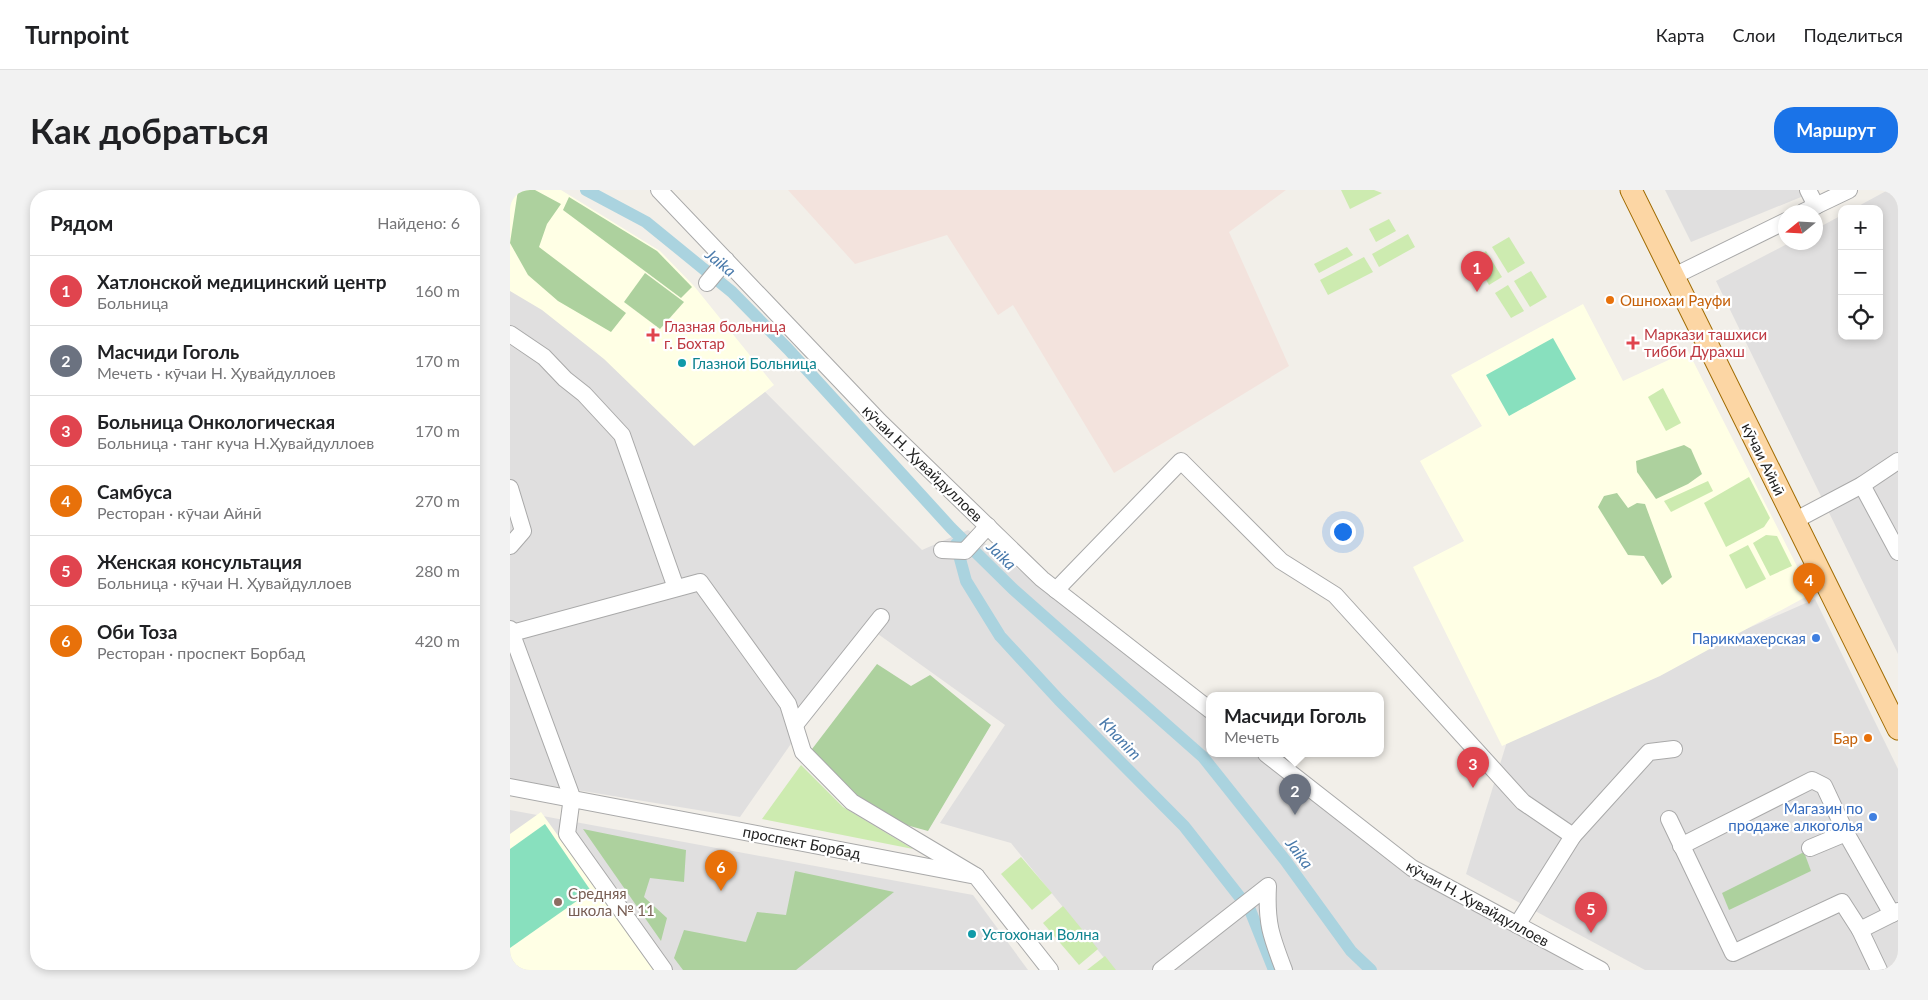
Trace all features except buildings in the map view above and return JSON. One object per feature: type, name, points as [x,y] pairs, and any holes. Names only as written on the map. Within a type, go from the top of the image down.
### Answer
[{"type":"main road","name":"кӯчаи Айнӣ","points":[[1631,190],[1898,729]]},
{"type":"street","name":"кӯчаи Н. Ҳувайдуллоев","points":[[659,190],[879,421],[988,526],[1056,590],[1206,707]]},
{"type":"street","points":[[1808,190],[1810,205]]},
{"type":"street","points":[[1818,205],[1849,190]]},
{"type":"street","points":[[1674,276],[1778,225]]},
{"type":"street","points":[[707,283],[726,260]]},
{"type":"street","points":[[510,334],[544,357],[565,379],[584,394],[622,435],[676,588]]},
{"type":"street","points":[[1056,590],[1181,461],[1281,561],[1336,596],[1524,802],[1573,836]]},
{"type":"street","points":[[1794,521],[1862,485],[1898,461]]},
{"type":"street","points":[[1862,485],[1898,552]]},
{"type":"street","points":[[510,488],[523,531],[510,546]]},
{"type":"street","points":[[942,550],[965,551],[988,526]]},
{"type":"street","points":[[664,970],[566,834],[572,798],[511,631],[700,582],[788,704],[803,752],[852,802],[976,876],[1050,970]]},
{"type":"street","points":[[795,726],[881,617]]},
{"type":"street","points":[[1517,925],[1573,836],[1649,752],[1674,750]]},
{"type":"street","name":"кӯчаи Н. Ҳувайдуллоев","points":[[1270,757],[1412,868],[1601,970]]},
{"type":"street","points":[[1681,846],[1812,780],[1824,786],[1846,833],[1895,912],[1860,930]]},
{"type":"street","name":"проспект Борбад","points":[[510,787],[976,876]]},
{"type":"street","points":[[1668,819],[1733,953],[1842,902],[1860,930],[1879,970]]},
{"type":"street","points":[[1810,848],[1846,833]]},
{"type":"street","points":[[1161,970],[1268,886],[1269,933],[1284,970]]},
{"type":"shaded area","name":"Глазная больница г. Бохтар","points":[[510,190],[561,190],[660,251],[694,286],[774,385],[694,446],[604,359],[542,310],[510,291]]},
{"type":"shaded area","points":[[788,190],[1286,190],[1229,232],[1289,366],[1114,473],[1013,305],[998,315],[947,235],[855,264]]},
{"type":"shaded area","points":[[1665,190],[1818,190],[1778,205],[1691,242]]},
{"type":"shaded area","points":[[1888,190],[1898,190],[1898,654],[1716,281],[1778,249],[1823,250],[1823,225],[1838,217],[1838,340],[1883,340],[1883,205],[1860,205]]},
{"type":"shaded area","points":[[644,270],[922,550],[968,530],[1206,715],[1206,757],[1259,757],[1341,821],[1587,970],[1114,970],[1011,843],[940,823],[1005,725],[871,629],[740,817],[510,779],[510,275]]},
{"type":"shaded area","points":[[1583,304],[1623,381],[1688,351],[1811,594],[1660,676],[1502,746],[1413,567],[1464,541],[1420,461],[1482,426],[1451,375]]},
{"type":"shaded area","points":[[1815,599],[1898,769],[1898,970],[1645,970],[1466,874],[1510,732]]},
{"type":"shaded area","points":[[510,810],[973,895],[1028,970],[510,970]]},
{"type":"shaded area","name":"Средняя школа № 11","points":[[541,812],[655,970],[510,970],[510,834]]},
{"type":"green space","points":[[518,190],[535,190],[561,204],[547,224],[539,247],[626,313],[611,332],[558,301],[528,275],[510,243]]},
{"type":"green space","points":[[1341,190],[1374,190],[1382,193],[1350,209]]},
{"type":"green space","points":[[569,197],[657,251],[692,287],[681,298],[563,210]]},
{"type":"green space","points":[[1389,219],[1396,231],[1376,242],[1369,229]]},
{"type":"green space","points":[[1408,234],[1415,247],[1379,267],[1372,254]]},
{"type":"green space","points":[[1509,237],[1525,263],[1508,273],[1492,247]]},
{"type":"green space","points":[[1347,247],[1353,255],[1319,273],[1314,264]]},
{"type":"green space","points":[[1486,251],[1502,277],[1489,285],[1474,259]]},
{"type":"green space","points":[[1364,257],[1373,272],[1328,295],[1320,280]]},
{"type":"green space","points":[[1531,271],[1547,297],[1530,307],[1514,281]]},
{"type":"green space","points":[[645,273],[684,302],[660,329],[624,302]]},
{"type":"green space","points":[[1508,285],[1524,311],[1511,318],[1495,293]]},
{"type":"green space","points":[[1553,338],[1576,379],[1509,416],[1486,375]]},
{"type":"green space","points":[[1663,388],[1681,423],[1666,431],[1648,397]]},
{"type":"green space","points":[[1684,445],[1691,449],[1702,474],[1688,484],[1656,499],[1637,472],[1636,461]]},
{"type":"green space","points":[[1749,477],[1770,518],[1764,527],[1726,547],[1704,503]]},
{"type":"green space","points":[[1708,481],[1713,491],[1671,512],[1664,501]]},
{"type":"green space","points":[[1617,493],[1628,508],[1637,503],[1645,504],[1672,577],[1662,585],[1644,556],[1628,555],[1598,507],[1604,496]]},
{"type":"green space","points":[[1766,535],[1777,536],[1792,566],[1770,576],[1753,543]]},
{"type":"green space","points":[[1748,545],[1766,579],[1746,589],[1729,555]]},
{"type":"green space","points":[[877,664],[911,686],[930,675],[991,725],[928,831],[899,823],[857,800],[809,753]]},
{"type":"green space","points":[[801,765],[843,807],[913,849],[762,819]]},
{"type":"green space","points":[[545,824],[591,891],[510,948],[510,849]]},
{"type":"green space","points":[[583,829],[686,850],[684,882],[650,878],[644,897],[667,918],[661,941]]},
{"type":"green space","points":[[1804,852],[1811,871],[1729,910],[1722,893]]},
{"type":"green space","points":[[1021,857],[1052,893],[1032,910],[1001,874]]},
{"type":"green space","points":[[795,871],[894,892],[796,970],[683,970],[674,958],[684,930],[746,942],[757,912],[786,915]]},
{"type":"green space","points":[[1063,906],[1098,949],[1079,965],[1043,923]]},
{"type":"green space","points":[[1105,956],[1116,970],[1087,970]]},
{"type":"waterway","name":"Jaika","points":[[586,190],[646,222],[732,292],[788,349],[951,528],[1013,589],[1203,757],[1285,860],[1351,951],[1371,970]]},
{"type":"waterway","name":"Khanim","points":[[956,544],[966,581],[1000,636],[1059,700],[1184,826],[1250,910],[1274,970]]},
{"type":"place","name":"Хатлонской медицинский центр","points":[[1477,292]]},
{"type":"place","name":"Ошнохаи Рауфи","points":[[1610,300]]},
{"type":"place","name":"Глазная больница г. Бохтар","points":[[653,335]]},
{"type":"place","name":"Маркази ташхиси тибби Дурахш","points":[[1633,343]]},
{"type":"place","name":"Глазной Больница","points":[[682,363]]},
{"type":"place","name":"Самбуса","points":[[1809,604]]},
{"type":"place","name":"Парикмахерская","points":[[1816,638]]},
{"type":"place","name":"Бар","points":[[1868,738]]},
{"type":"place","name":"Больница Онкологическая","points":[[1473,788]]},
{"type":"place","name":"Масчиди Гоголь","points":[[1295,815]]},
{"type":"place","name":"Магазин по продаже алкоголья","points":[[1873,817]]},
{"type":"place","name":"Оби Тоза","points":[[721,891]]},
{"type":"place","name":"Средняя школа № 11","points":[[558,902]]},
{"type":"place","name":"Женская консультация","points":[[1591,933]]},
{"type":"place","name":"Устохонаи Волна","points":[[972,934]]}]
